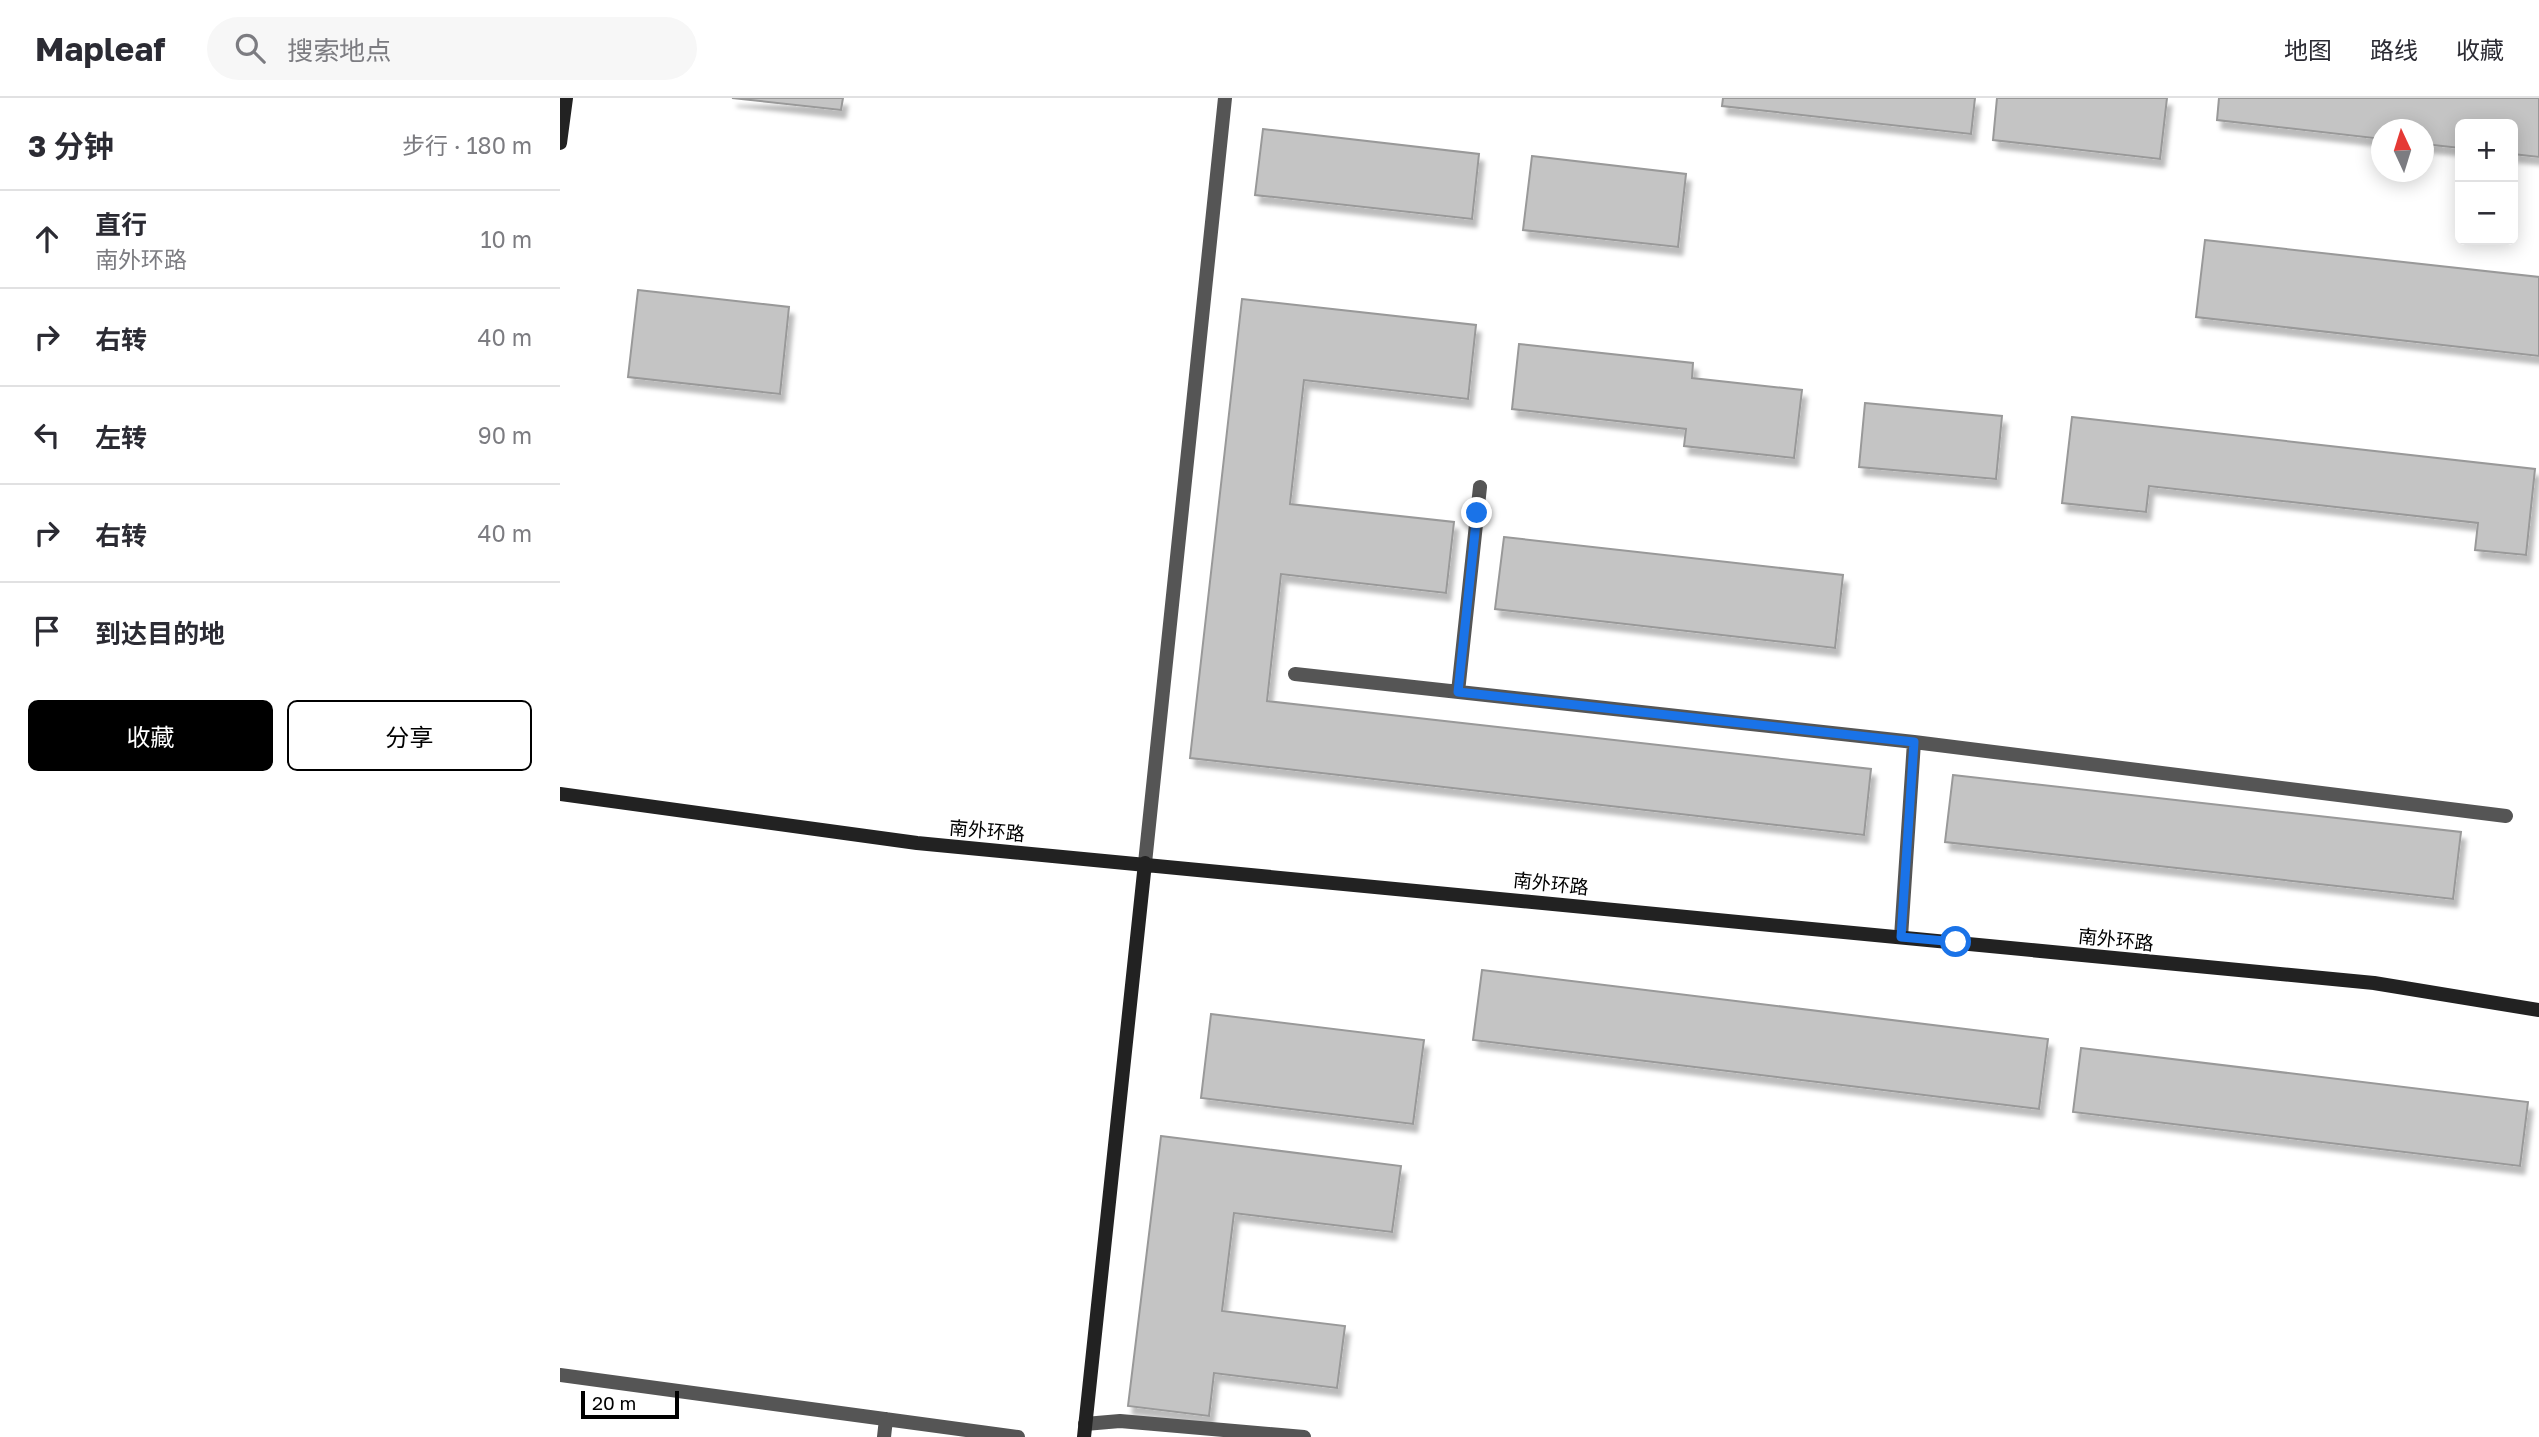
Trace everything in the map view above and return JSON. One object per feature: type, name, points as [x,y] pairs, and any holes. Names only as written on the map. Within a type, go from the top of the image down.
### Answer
[{"type":"street","points":[[560,143],[566,98]]},
{"type":"street","points":[[1225,98],[1085,1430],[1120,1421],[1304,1437]]},
{"type":"street","points":[[1458,692],[1480,487]]},
{"type":"street","points":[[1295,674],[1914,742],[2506,816]]},
{"type":"street","points":[[1901,937],[1914,742]]},
{"type":"street","name":"南外环路","points":[[560,794],[917,843],[2374,983],[2539,1010]]},
{"type":"street","points":[[560,1375],[1018,1437]]},
{"type":"street","points":[[884,1437],[886,1419]]},
{"type":"building","points":[[732,98],[843,98],[841,110]]},
{"type":"building","points":[[1723,98],[1975,98],[1971,134],[1722,106]]},
{"type":"building","points":[[1997,98],[2167,98],[2160,159],[1993,140]]},
{"type":"building","points":[[2219,98],[2539,98],[2539,157],[2518,155],[2518,119],[2455,119],[2455,147],[2434,145],[2434,119],[2371,119],[2371,138],[2217,120]]},
{"type":"building","points":[[1263,129],[1479,154],[1472,219],[1255,195]]},
{"type":"building","points":[[1532,156],[1686,174],[1678,247],[1523,230]]},
{"type":"building","points":[[2205,240],[2539,277],[2539,356],[2196,317]]},
{"type":"building","points":[[638,290],[789,307],[780,394],[628,377]]},
{"type":"building","points":[[1242,299],[1476,325],[1468,399],[1304,380],[1290,504],[1454,522],[1446,593],[1281,574],[1267,701],[1871,769],[1864,835],[1190,758]]},
{"type":"building","points":[[1519,344],[1693,363],[1692,378],[1802,390],[1794,458],[1684,446],[1686,429],[1512,409]]},
{"type":"building","points":[[1865,403],[2002,416],[1996,479],[1859,467]]},
{"type":"building","points":[[2072,417],[2535,469],[2526,555],[2475,550],[2478,523],[2149,486],[2146,512],[2062,503]]},
{"type":"building","points":[[1504,537],[1843,575],[1835,648],[1495,609]]},
{"type":"building","points":[[1953,775],[2461,832],[2453,899],[1945,842]]},
{"type":"building","points":[[1482,970],[2048,1039],[2039,1109],[1473,1040]]},
{"type":"building","points":[[1211,1014],[1424,1040],[1413,1124],[1201,1098]]},
{"type":"building","points":[[2081,1048],[2528,1102],[2520,1166],[2073,1112]]},
{"type":"building","points":[[1161,1136],[1401,1166],[1392,1232],[1234,1213],[1222,1311],[1345,1326],[1337,1388],[1214,1373],[1209,1416],[1128,1406]]},
{"type":"route","points":[[1477,513],[1458,692],[1914,742],[1901,937],[1956,942]]}]
